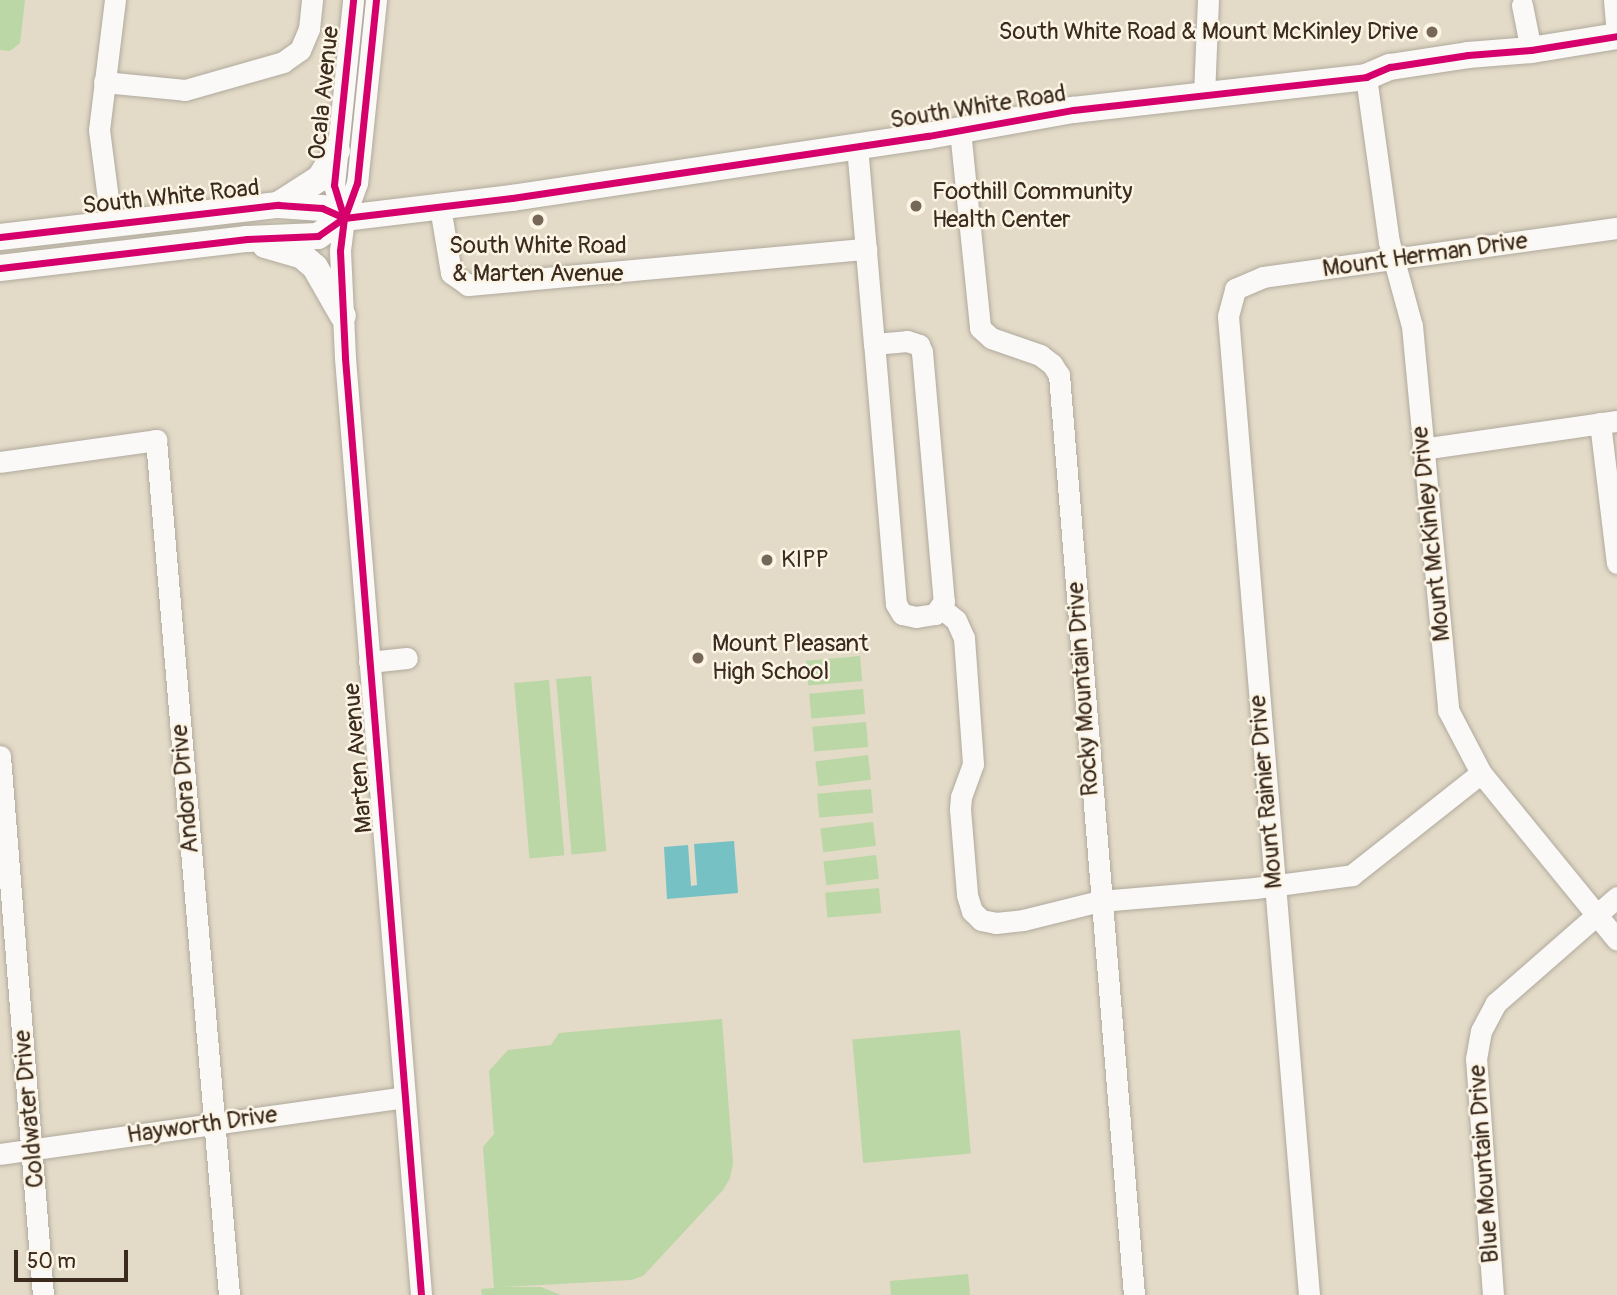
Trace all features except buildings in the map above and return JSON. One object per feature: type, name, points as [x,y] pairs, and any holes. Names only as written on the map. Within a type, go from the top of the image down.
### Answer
[{"type":"main road","name":"South White Road","points":[[0,268],[247,239],[318,236],[344,218],[440,207],[857,146],[1073,110],[1367,77],[1390,67],[1531,50],[1617,35]]},
{"type":"main road","points":[[278,205],[320,178],[337,151]]},
{"type":"main road","name":"South White Road","points":[[0,237],[111,222],[278,205],[322,208],[344,218]]},
{"type":"main road","points":[[247,239],[301,255],[315,267],[343,316]]},
{"type":"street","points":[[111,222],[99,130],[115,0]]},
{"type":"street","points":[[104,82],[185,90],[283,62],[300,50],[309,29],[312,0]]},
{"type":"street","name":"Ocala Avenue","points":[[344,218],[334,185],[353,0]]},
{"type":"street","name":"Ocala Avenue","points":[[344,218],[356,183],[376,0]]},
{"type":"street","points":[[1204,95],[1208,0]]},
{"type":"street","points":[[1614,0],[1617,35]]},
{"type":"street","points":[[1522,5],[1531,50]]},
{"type":"street","name":"Mount McKinley Drive","points":[[1367,77],[1393,261],[1412,326],[1448,710],[1481,773],[1617,940]]},
{"type":"street","name":"Rocky Mountain Drive","points":[[960,130],[980,328],[991,338],[1040,355],[1059,375],[1100,901],[1135,1295]]},
{"type":"street","points":[[857,146],[896,604],[902,614],[916,617],[935,614],[944,601],[922,352],[914,342],[874,344]]},
{"type":"street","points":[[440,207],[451,273],[468,285],[866,249]]},
{"type":"street","name":"Marten Avenue","points":[[344,218],[340,251],[343,316],[421,1295]]},
{"type":"street","name":"Mount Herman Drive","points":[[1235,289],[1263,277],[1617,228]]},
{"type":"street","name":"Mount Rainier Drive","points":[[1235,289],[1228,316],[1273,886],[1310,1295]]},
{"type":"street","points":[[1422,449],[1608,422],[1617,563]]},
{"type":"street","name":"Andora Drive","points":[[0,462],[156,440],[212,1124],[229,1295]]},
{"type":"street","points":[[941,608],[956,620],[964,638],[973,764],[961,797],[960,810],[967,895],[972,911],[981,920],[996,923],[1023,920],[1100,901],[1273,886],[1352,875],[1481,773]]},
{"type":"street","points":[[369,662],[407,658]]},
{"type":"street","name":"Coldwater Drive","points":[[0,756],[43,1295]]},
{"type":"street","name":"Blue Mountain Drive","points":[[1493,1295],[1476,1059],[1481,1031],[1496,1003],[1617,897]]},
{"type":"street","name":"Hayworth Drive","points":[[0,1154],[405,1097]]},
{"type":"green space","points":[[0,0],[25,0],[20,43],[10,51],[0,50]]},
{"type":"green space","points":[[860,656],[862,681],[808,686],[806,661]]},
{"type":"green space","points":[[591,676],[606,851],[571,854],[556,679]]},
{"type":"green space","points":[[549,680],[564,855],[529,858],[514,683]]},
{"type":"green space","points":[[863,689],[865,714],[811,719],[809,694]]},
{"type":"green space","points":[[866,722],[868,747],[814,752],[812,727]]},
{"type":"green space","points":[[868,755],[871,780],[818,786],[815,761]]},
{"type":"green space","points":[[871,789],[873,813],[819,818],[817,794]]},
{"type":"green space","points":[[873,822],[876,846],[823,852],[820,828]]},
{"type":"green space","points":[[876,855],[879,879],[826,885],[823,861]]},
{"type":"green space","points":[[879,888],[881,913],[827,918],[825,893]]},
{"type":"green space","points":[[722,1019],[733,1163],[730,1178],[723,1190],[643,1276],[631,1280],[502,1287],[541,1287],[561,1295],[482,1295],[481,1289],[494,1288],[483,1147],[494,1134],[489,1071],[508,1050],[551,1045],[559,1033]]},
{"type":"green space","points":[[960,1030],[971,1154],[863,1163],[852,1039]]},
{"type":"green space","points":[[968,1274],[970,1295],[891,1295],[890,1281]]},
{"type":"water","points":[[734,841],[738,893],[667,899],[664,847],[688,845],[691,886],[697,885],[694,844]]},
{"type":"cycle path","points":[[344,218],[334,185],[353,0]]},
{"type":"cycle path","points":[[376,0],[357,183],[344,218],[340,251],[345,358],[421,1295]]},
{"type":"cycle path","points":[[0,268],[247,239],[318,236],[344,218],[512,198],[928,136],[1073,110],[1366,77],[1390,67],[1468,55],[1531,50],[1617,36]]},
{"type":"cycle path","points":[[0,237],[278,205],[322,208],[344,218]]},
{"type":"place","name":"South White Road & Mount McKinley Drive","points":[[1432,32]]},
{"type":"place","name":"Foothill Community Health Center","points":[[916,206]]},
{"type":"place","name":"South White Road & Marten Avenue","points":[[538,220]]},
{"type":"place","name":"KIPP","points":[[767,560]]},
{"type":"place","name":"Mount Pleasant High School","points":[[698,658]]}]
